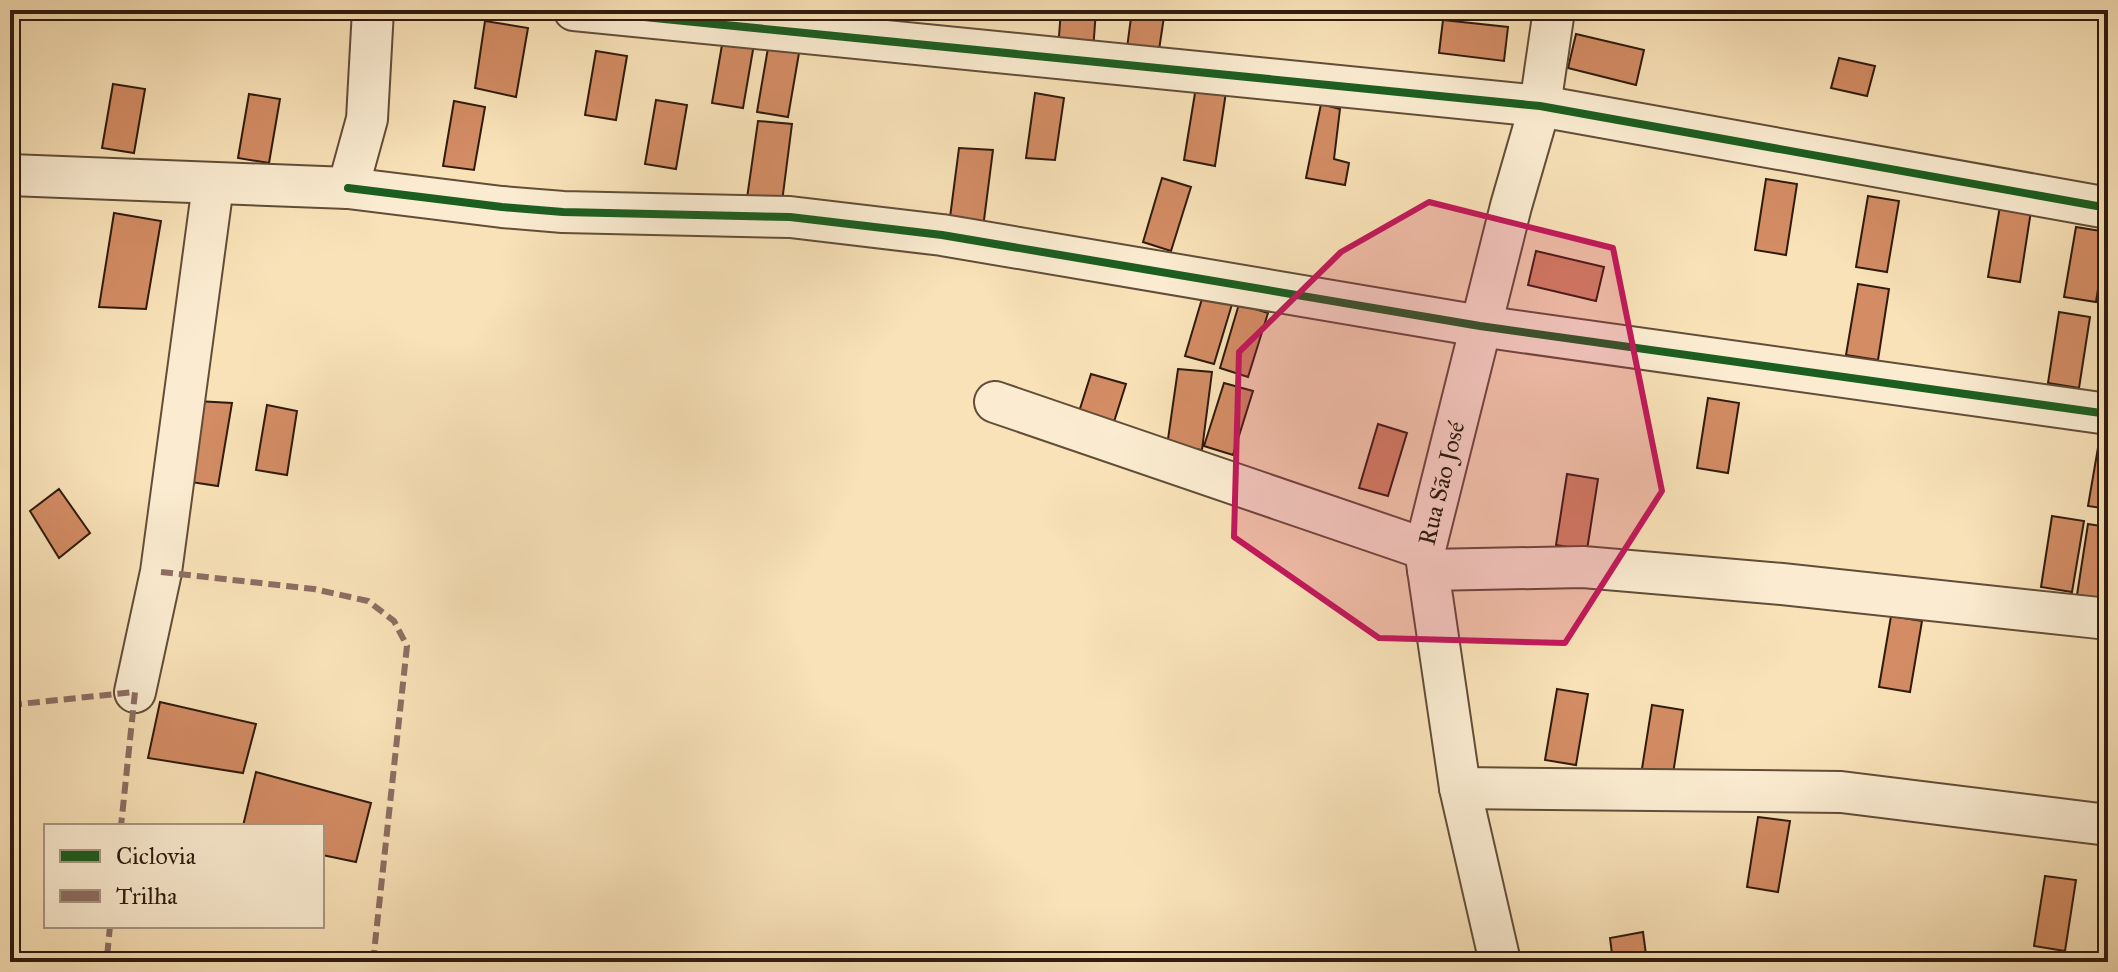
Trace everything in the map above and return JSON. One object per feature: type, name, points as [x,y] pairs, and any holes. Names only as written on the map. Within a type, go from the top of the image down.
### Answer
[{"type":"street","points":[[348,188],[367,119],[373,10]]},
{"type":"street","points":[[574,10],[1540,106],[2108,208]]},
{"type":"street","name":"Rua São José","points":[[1500,962],[1460,788],[1426,560],[1480,326],[1540,106],[1554,10]]},
{"type":"street","points":[[10,175],[348,188],[563,212],[790,217],[942,235],[1480,326],[2108,414]]},
{"type":"street","points":[[135,692],[161,572],[213,185]]},
{"type":"street","points":[[995,402],[1426,560],[1583,567],[1782,584],[2108,619]]},
{"type":"street","points":[[1460,788],[1841,792],[2108,825]]},
{"type":"highlighted area","points":[[1429,202],[1613,248],[1662,491],[1565,643],[1379,638],[1234,537],[1239,352],[1341,252]]},
{"type":"building","points":[[1061,10],[1096,10],[1093,51],[1058,49]]},
{"type":"building","points":[[1132,10],[1165,10],[1159,50],[1127,48]]},
{"type":"building","points":[[1443,20],[1508,27],[1504,61],[1439,53]]},
{"type":"building","points":[[485,21],[528,28],[516,97],[475,88]]},
{"type":"building","points":[[1576,34],[1644,50],[1636,85],[1568,68]]},
{"type":"building","points":[[723,39],[754,44],[743,108],[712,103]]},
{"type":"building","points":[[768,48],[799,53],[788,117],[757,112]]},
{"type":"building","points":[[596,51],[627,56],[616,120],[585,115]]},
{"type":"building","points":[[1839,58],[1875,66],[1867,96],[1831,88]]},
{"type":"building","points":[[113,84],[145,89],[134,153],[102,148]]},
{"type":"building","points":[[1196,87],[1226,92],[1215,166],[1184,160]]},
{"type":"building","points":[[1035,93],[1064,98],[1055,160],[1026,158]]},
{"type":"building","points":[[249,94],[280,99],[269,163],[238,158]]},
{"type":"building","points":[[656,100],[687,105],[676,169],[645,164]]},
{"type":"building","points":[[454,101],[485,107],[474,170],[443,166]]},
{"type":"building","points":[[1321,104],[1340,109],[1334,159],[1349,163],[1345,185],[1306,178]]},
{"type":"building","points":[[758,121],[792,124],[782,202],[747,198]]},
{"type":"building","points":[[959,148],[993,150],[983,228],[949,225]]},
{"type":"building","points":[[1162,178],[1191,187],[1171,251],[1143,242]]},
{"type":"building","points":[[1766,179],[1797,184],[1786,255],[1755,250]]},
{"type":"building","points":[[1868,196],[1899,201],[1887,272],[1856,267]]},
{"type":"building","points":[[2000,206],[2031,211],[2020,282],[1988,277]]},
{"type":"building","points":[[114,213],[161,221],[146,309],[99,307]]},
{"type":"building","points":[[2076,227],[2107,232],[2096,302],[2064,297]]},
{"type":"building","points":[[1536,251],[1604,267],[1596,301],[1528,285]]},
{"type":"building","points":[[1858,284],[1889,289],[1878,360],[1846,355]]},
{"type":"building","points":[[1204,292],[1233,301],[1214,364],[1185,356]]},
{"type":"building","points":[[1239,304],[1268,313],[1248,377],[1220,368]]},
{"type":"building","points":[[2059,312],[2090,317],[2079,388],[2048,383]]},
{"type":"building","points":[[1178,369],[1212,372],[1202,450],[1167,446]]},
{"type":"building","points":[[1091,374],[1126,384],[1112,428],[1077,418]]},
{"type":"building","points":[[1224,383],[1253,391],[1233,455],[1204,446]]},
{"type":"building","points":[[1708,398],[1739,403],[1728,473],[1697,468]]},
{"type":"building","points":[[196,401],[232,403],[218,486],[184,481]]},
{"type":"building","points":[[267,405],[297,411],[287,475],[256,470]]},
{"type":"building","points":[[1378,424],[1407,433],[1388,496],[1359,488]]},
{"type":"building","points":[[2100,436],[2108,437],[2108,509],[2088,506]]},
{"type":"building","points":[[1567,474],[1598,479],[1587,550],[1556,545]]},
{"type":"building","points":[[59,489],[90,533],[59,558],[30,511]]},
{"type":"building","points":[[2052,516],[2084,521],[2072,592],[2041,587]]},
{"type":"building","points":[[2088,524],[2108,527],[2108,599],[2077,595]]},
{"type":"building","points":[[1891,616],[1922,621],[1910,692],[1879,687]]},
{"type":"building","points":[[1557,689],[1588,694],[1576,765],[1545,760]]},
{"type":"building","points":[[160,702],[256,724],[243,773],[148,758]]},
{"type":"building","points":[[1652,705],[1683,710],[1672,780],[1641,775]]},
{"type":"building","points":[[256,772],[371,803],[356,862],[324,855],[324,824],[243,824]]},
{"type":"building","points":[[1758,817],[1790,821],[1778,892],[1747,887]]},
{"type":"building","points":[[2045,876],[2076,880],[2065,951],[2034,946]]},
{"type":"building","points":[[1643,932],[1647,962],[1613,962],[1610,938]]},
{"type":"marked path","points":[[161,572],[314,589],[368,601],[394,621],[407,646],[373,962]]},
{"type":"marked path","points":[[10,705],[135,692],[121,824]]},
{"type":"marked path","points":[[92,962],[107,957],[110,928]]},
{"type":"cycle path","points":[[574,10],[1540,106],[2108,208]]},
{"type":"cycle path","points":[[348,188],[563,212],[790,217],[942,235],[1480,326],[2108,414]]}]
